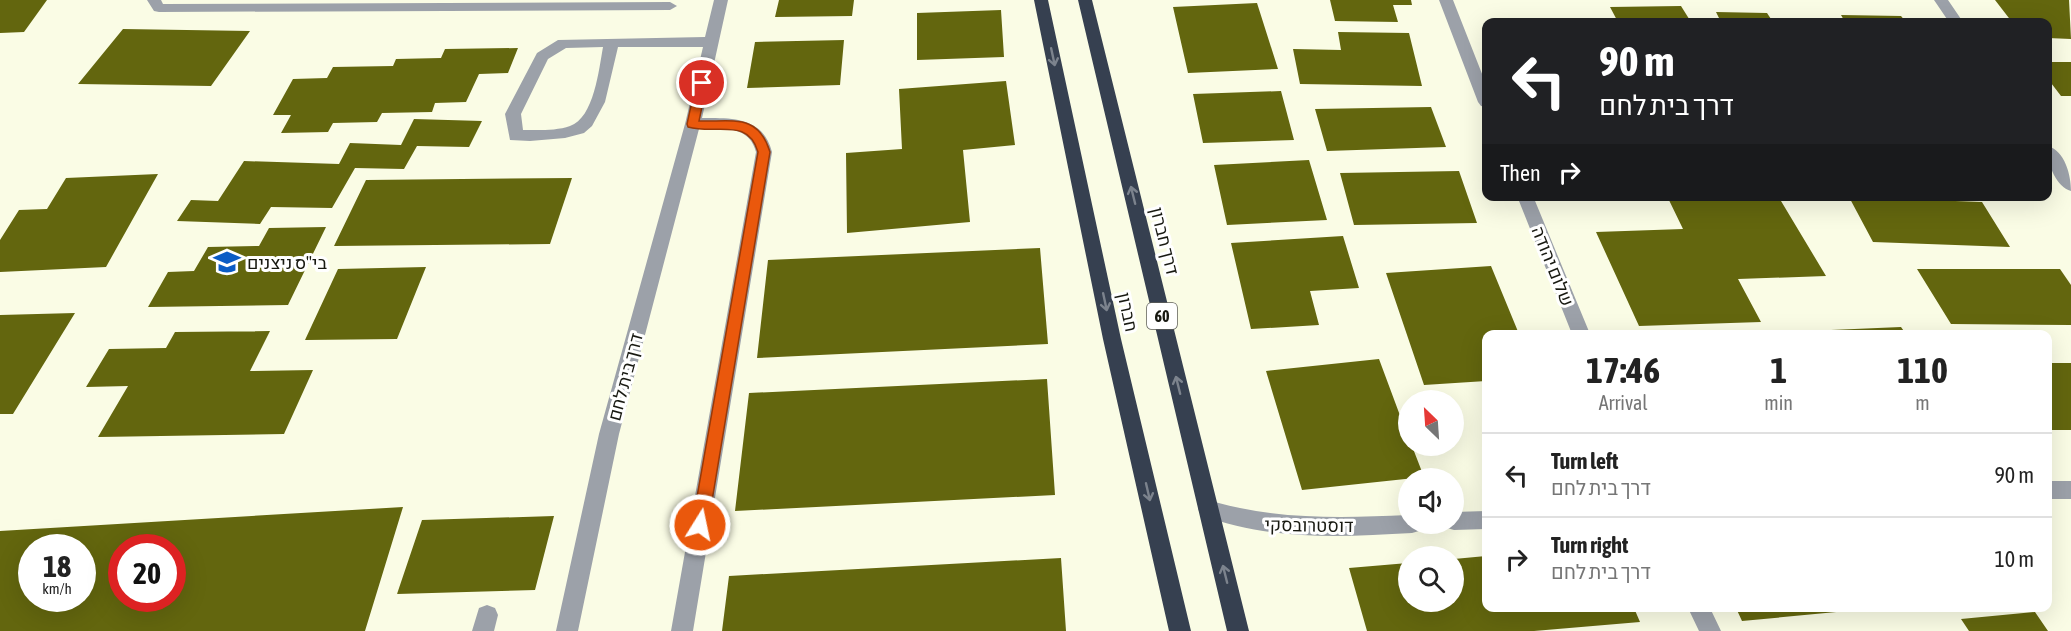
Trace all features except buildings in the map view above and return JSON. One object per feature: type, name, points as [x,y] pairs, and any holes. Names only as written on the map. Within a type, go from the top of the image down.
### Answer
[{"type":"highway","name":"חברון","points":[[1041,0],[1112,339],[1180,631]]},
{"type":"highway","name":"דרך חברון","points":[[1085,0],[1238,631]]},
{"type":"street","points":[[154,0],[159,8],[670,6]]},
{"type":"street","name":"דרך בית לחם","points":[[567,631],[609,435],[693,124],[721,0]]},
{"type":"street","points":[[1446,0],[1482,92]]},
{"type":"street","points":[[1941,0],[1953,18]]},
{"type":"street","points":[[611,43],[598,106],[578,129],[541,136],[516,136],[513,114],[542,56],[563,43],[711,42]]},
{"type":"street","points":[[682,631],[764,152],[760,137],[748,127],[693,124]]},
{"type":"street","points":[[2052,158],[2071,185]]},
{"type":"street","name":"שלום יהודה","points":[[1527,201],[1579,330]]},
{"type":"street","points":[[2052,490],[2071,489]]},
{"type":"street","name":"דוסטרובסקי","points":[[1208,509],[1256,524],[1309,529],[1398,525]]},
{"type":"street","points":[[1464,521],[1482,520]]},
{"type":"street","points":[[1701,612],[1710,631]]},
{"type":"place","name":"בי\"ס ניצנים","points":[[227,262]]},
{"type":"route","points":[[700,525],[764,159],[764,144],[755,131],[748,127],[731,124],[693,124],[702,83]]}]
